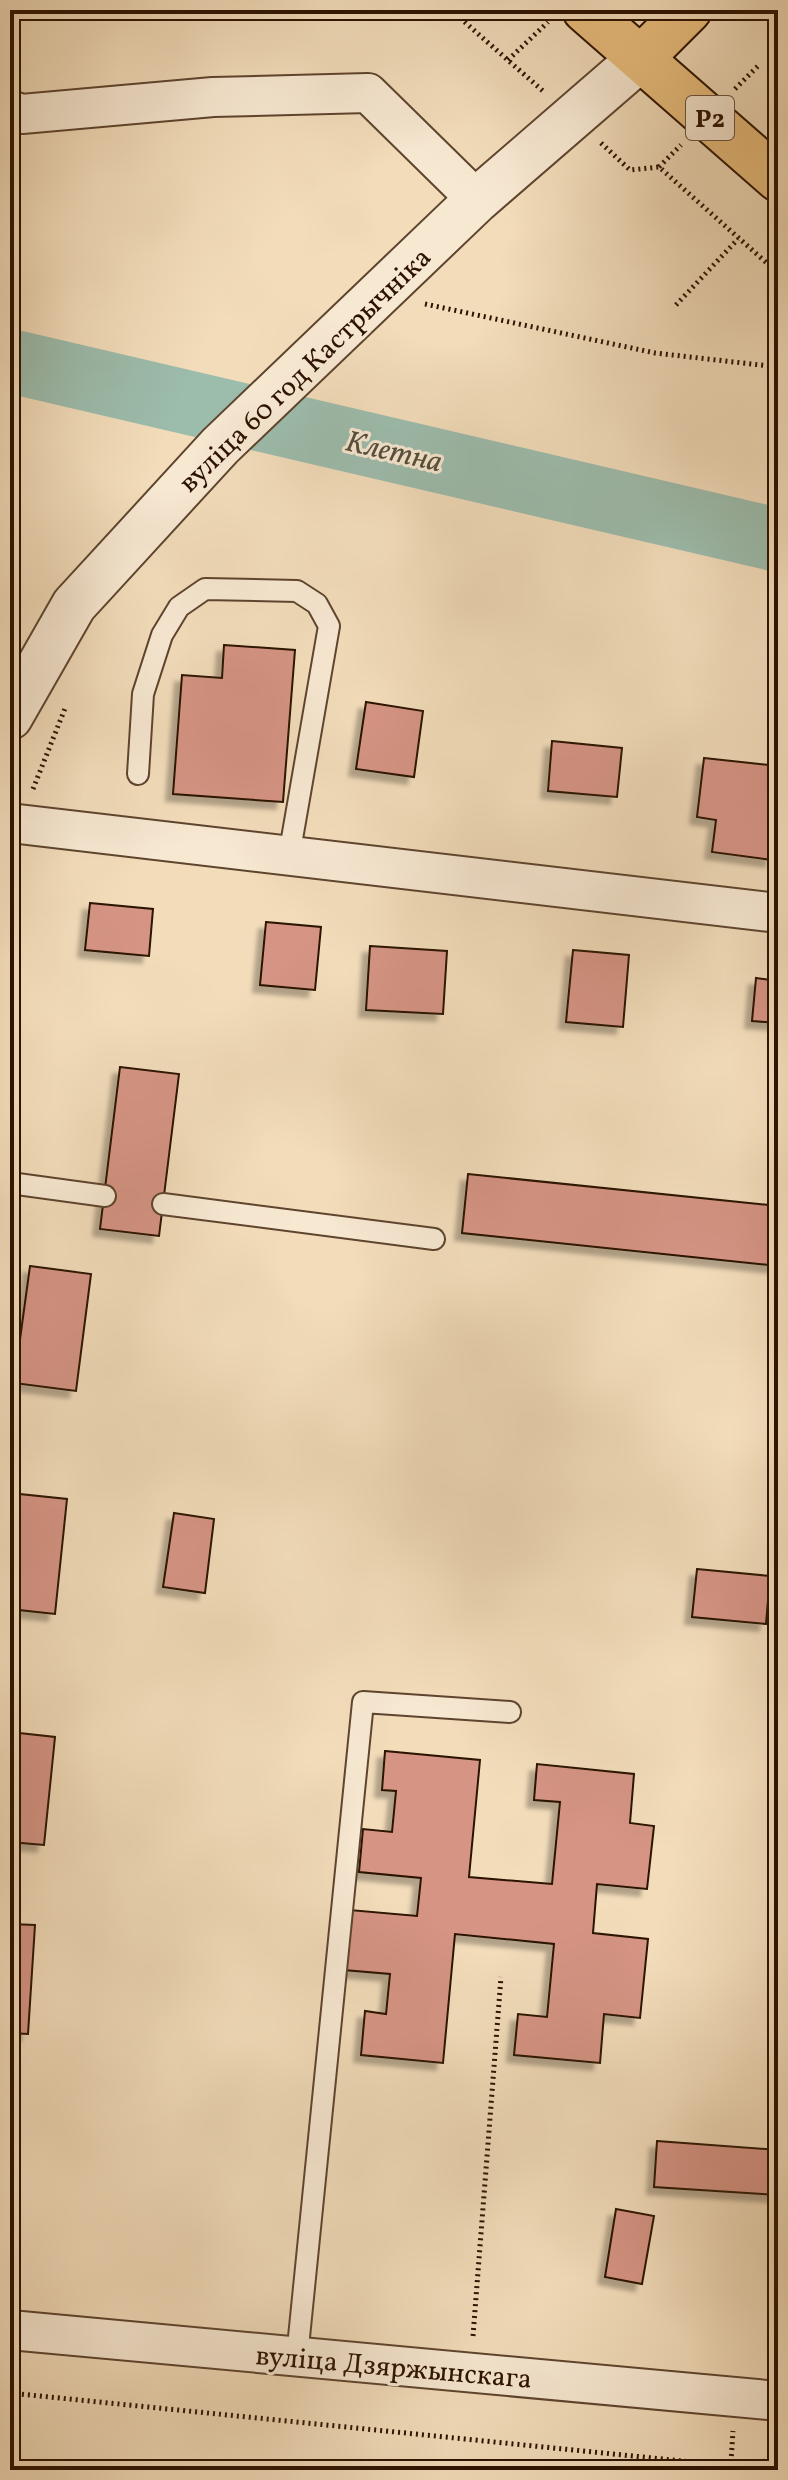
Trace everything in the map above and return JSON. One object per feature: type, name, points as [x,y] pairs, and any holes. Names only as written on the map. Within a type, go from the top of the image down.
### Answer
[{"type":"main road","points":[[641,58],[689,10]]},
{"type":"main road","name":"Р2","points":[[567,15],[641,58],[778,179]]},
{"type":"street","name":"вуліца 60 год Кастрычніка","points":[[10,717],[74,605],[220,446],[477,200],[641,58]]},
{"type":"street","points":[[10,110],[22,114],[213,97],[368,93],[477,200]]},
{"type":"street","points":[[15,824],[778,913]]},
{"type":"street","name":"вуліца Дзяржынскага","points":[[10,2330],[778,2401]]},
{"type":"lane","points":[[138,774],[143,694],[162,635],[179,607],[205,589],[297,591],[317,604],[329,626],[289,856]]},
{"type":"lane","points":[[10,1183],[105,1196]]},
{"type":"lane","points":[[163,1204],[434,1239]]},
{"type":"lane","points":[[297,2357],[363,1702],[510,1712]]},
{"type":"path","points":[[451,10],[630,170],[659,167],[778,273]]},
{"type":"path","points":[[508,60],[567,15]]},
{"type":"path","points":[[676,305],[738,239]]},
{"type":"path","points":[[411,301],[655,353],[778,367]]},
{"type":"path","points":[[15,824],[70,697]]},
{"type":"path","points":[[473,2337],[501,1977]]},
{"type":"path","points":[[10,2393],[702,2463],[778,2461]]},
{"type":"path","points":[[731,2462],[735,2398]]},
{"type":"building","points":[[224,645],[295,650],[283,802],[173,794],[182,675],[222,678]]},
{"type":"building","points":[[366,702],[423,711],[414,777],[356,769]]},
{"type":"building","points":[[552,741],[622,748],[617,797],[548,791]]},
{"type":"building","points":[[704,758],[778,766],[778,814],[772,860],[712,852],[716,820],[697,817]]},
{"type":"building","points":[[90,903],[153,909],[149,956],[85,950]]},
{"type":"building","points":[[266,922],[321,927],[315,990],[260,985]]},
{"type":"building","points":[[370,946],[447,951],[443,1014],[366,1010]]},
{"type":"building","points":[[573,950],[629,955],[623,1027],[566,1022]]},
{"type":"building","points":[[756,978],[778,981],[778,1023],[752,1021]]},
{"type":"building","points":[[120,1067],[179,1074],[159,1236],[100,1229]]},
{"type":"building","points":[[468,1174],[778,1206],[778,1266],[462,1233]]},
{"type":"building","points":[[30,1266],[91,1274],[76,1391],[14,1383]]},
{"type":"building","points":[[10,1493],[67,1499],[55,1614],[10,1609]]},
{"type":"building","points":[[174,1513],[214,1519],[205,1593],[163,1587]]},
{"type":"building","points":[[697,1569],[770,1576],[766,1624],[692,1617]]},
{"type":"building","points":[[10,1732],[55,1737],[44,1845],[10,1842]]},
{"type":"building","points":[[385,1751],[480,1760],[469,1877],[552,1884],[560,1802],[534,1800],[537,1764],[634,1774],[630,1823],[654,1826],[647,1889],[597,1884],[593,1933],[648,1939],[640,2018],[604,2014],[600,2063],[514,2055],[518,2014],[547,2017],[554,1944],[455,1934],[443,2063],[361,2055],[365,2011],[386,2014],[390,1974],[344,1970],[350,1910],[417,1916],[421,1878],[359,1872],[363,1829],[392,1832],[396,1791],[382,1790]]},
{"type":"building","points":[[10,1924],[35,1925],[28,2034],[10,2033]]},
{"type":"building","points":[[10,2104],[17,2105],[10,2168]]},
{"type":"building","points":[[657,2141],[778,2150],[778,2195],[654,2187]]},
{"type":"building","points":[[616,2209],[654,2216],[642,2284],[605,2277]]},
{"type":"waterway","name":"Клетна","points":[[10,361],[778,540]]}]
